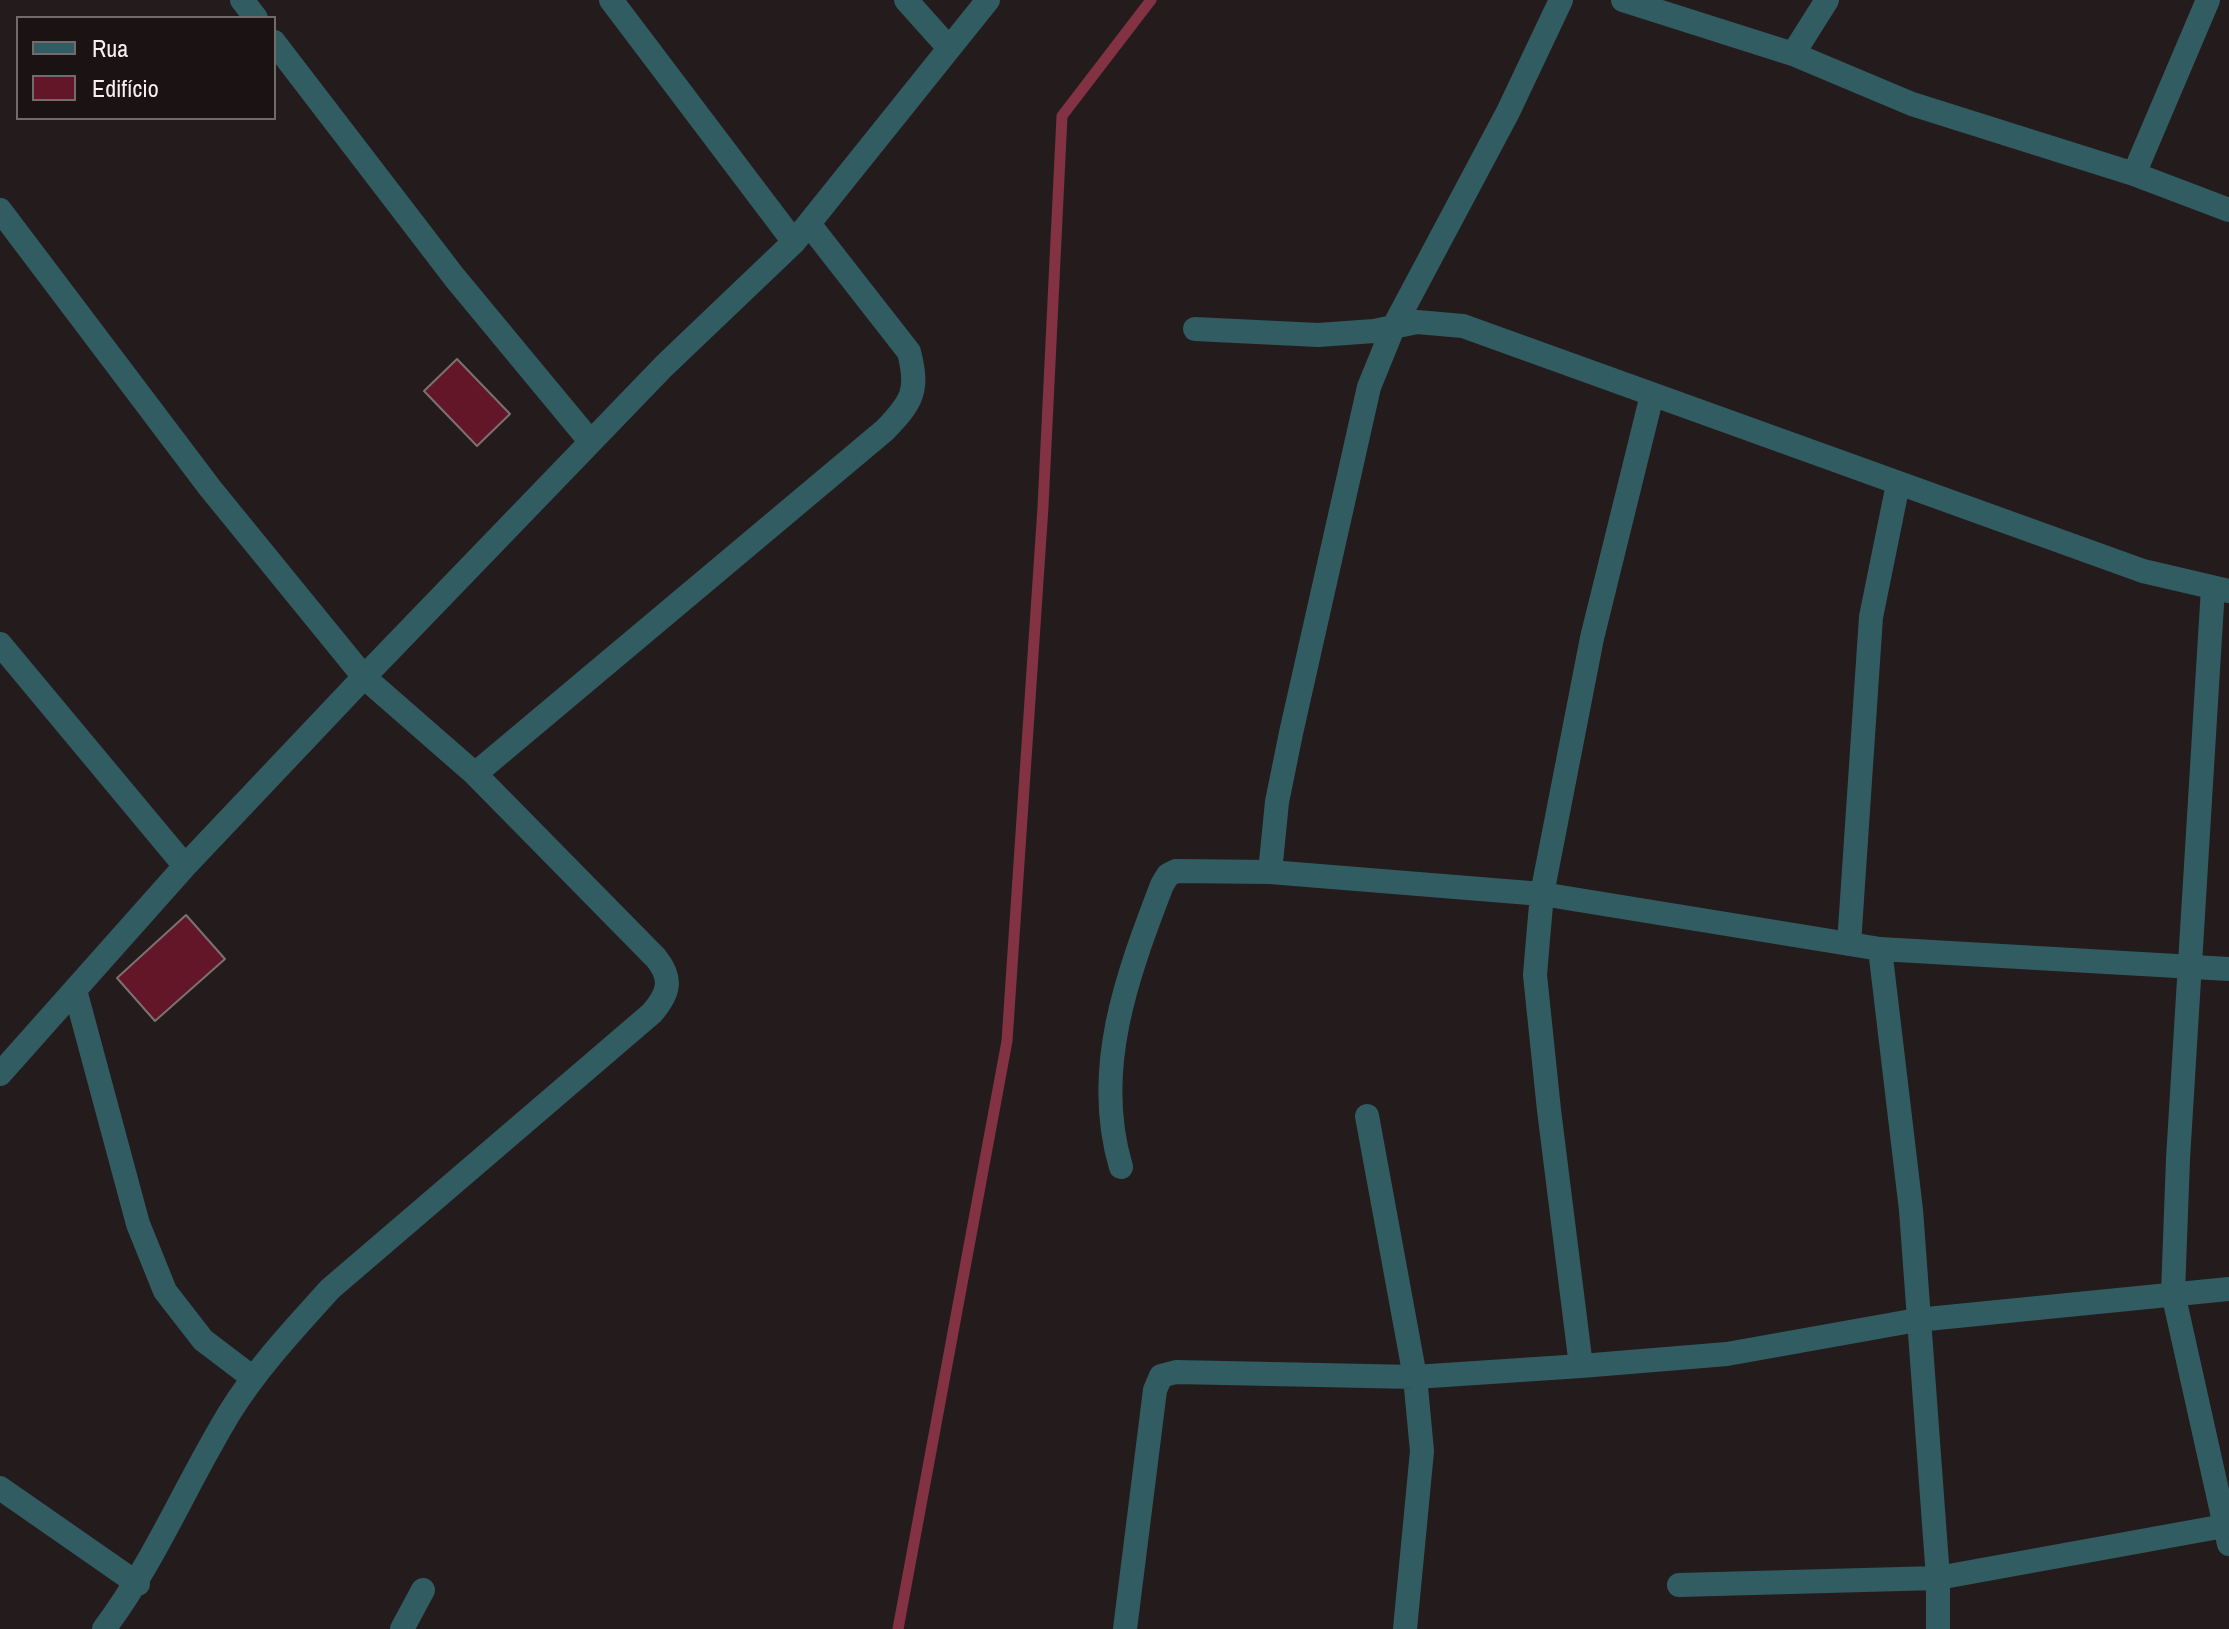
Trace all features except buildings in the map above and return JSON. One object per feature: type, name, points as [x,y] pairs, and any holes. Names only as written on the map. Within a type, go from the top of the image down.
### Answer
[{"type":"street","points":[[242,0],[254,16]]},
{"type":"street","points":[[475,774],[873,441],[908,406],[916,378],[909,352],[801,233],[611,0]]},
{"type":"street","points":[[906,0],[949,48]]},
{"type":"street","points":[[0,1074],[185,866],[364,677],[590,441],[801,233],[988,0]]},
{"type":"street","points":[[1270,872],[1277,802],[1288,746],[1369,387],[1393,328],[1508,112],[1561,0]]},
{"type":"street","points":[[1623,0],[1793,54],[1912,104],[2134,174],[2229,210]]},
{"type":"street","points":[[1793,54],[1827,0]]},
{"type":"street","points":[[2134,174],[2208,0]]},
{"type":"street","points":[[276,45],[455,278],[590,441]]},
{"type":"street","points":[[0,210],[210,488],[364,677],[475,774],[656,958],[667,975],[666,993],[652,1013],[330,1289],[253,1378],[229,1414],[138,1584],[104,1629]]},
{"type":"street","points":[[1195,329],[1318,335],[1393,328],[1417,322],[1463,326],[2143,571],[2221,590],[2178,1159],[2173,1293],[2226,1535],[1938,1578],[1679,1585]]},
{"type":"street","points":[[1581,1366],[1535,975],[1542,894],[1592,638],[1652,395]]},
{"type":"street","points":[[1849,944],[1871,617],[1898,484]]},
{"type":"street","points":[[0,644],[185,866]]},
{"type":"street","points":[[1121,1167],[1113,1142],[1108,1073],[1128,972],[1162,885],[1168,875],[1176,871],[1270,872],[1542,894],[1880,949],[2229,969]]},
{"type":"street","points":[[1880,949],[1911,1210],[1938,1578],[1938,1629]]},
{"type":"street","points":[[75,990],[138,1224],[165,1291],[203,1340],[253,1378]]},
{"type":"street","points":[[1367,1116],[1415,1377],[1422,1451],[1405,1629]]},
{"type":"street","points":[[1125,1629],[1155,1390],[1161,1376],[1176,1372],[1415,1377],[1581,1366],[1727,1354],[1917,1320],[2229,1289]]},
{"type":"street","points":[[0,1488],[138,1584]]},
{"type":"street","points":[[402,1629],[423,1590]]},
{"type":"waterway","points":[[898,1629],[1007,1041],[1043,507],[1062,116],[1151,0]]}]
